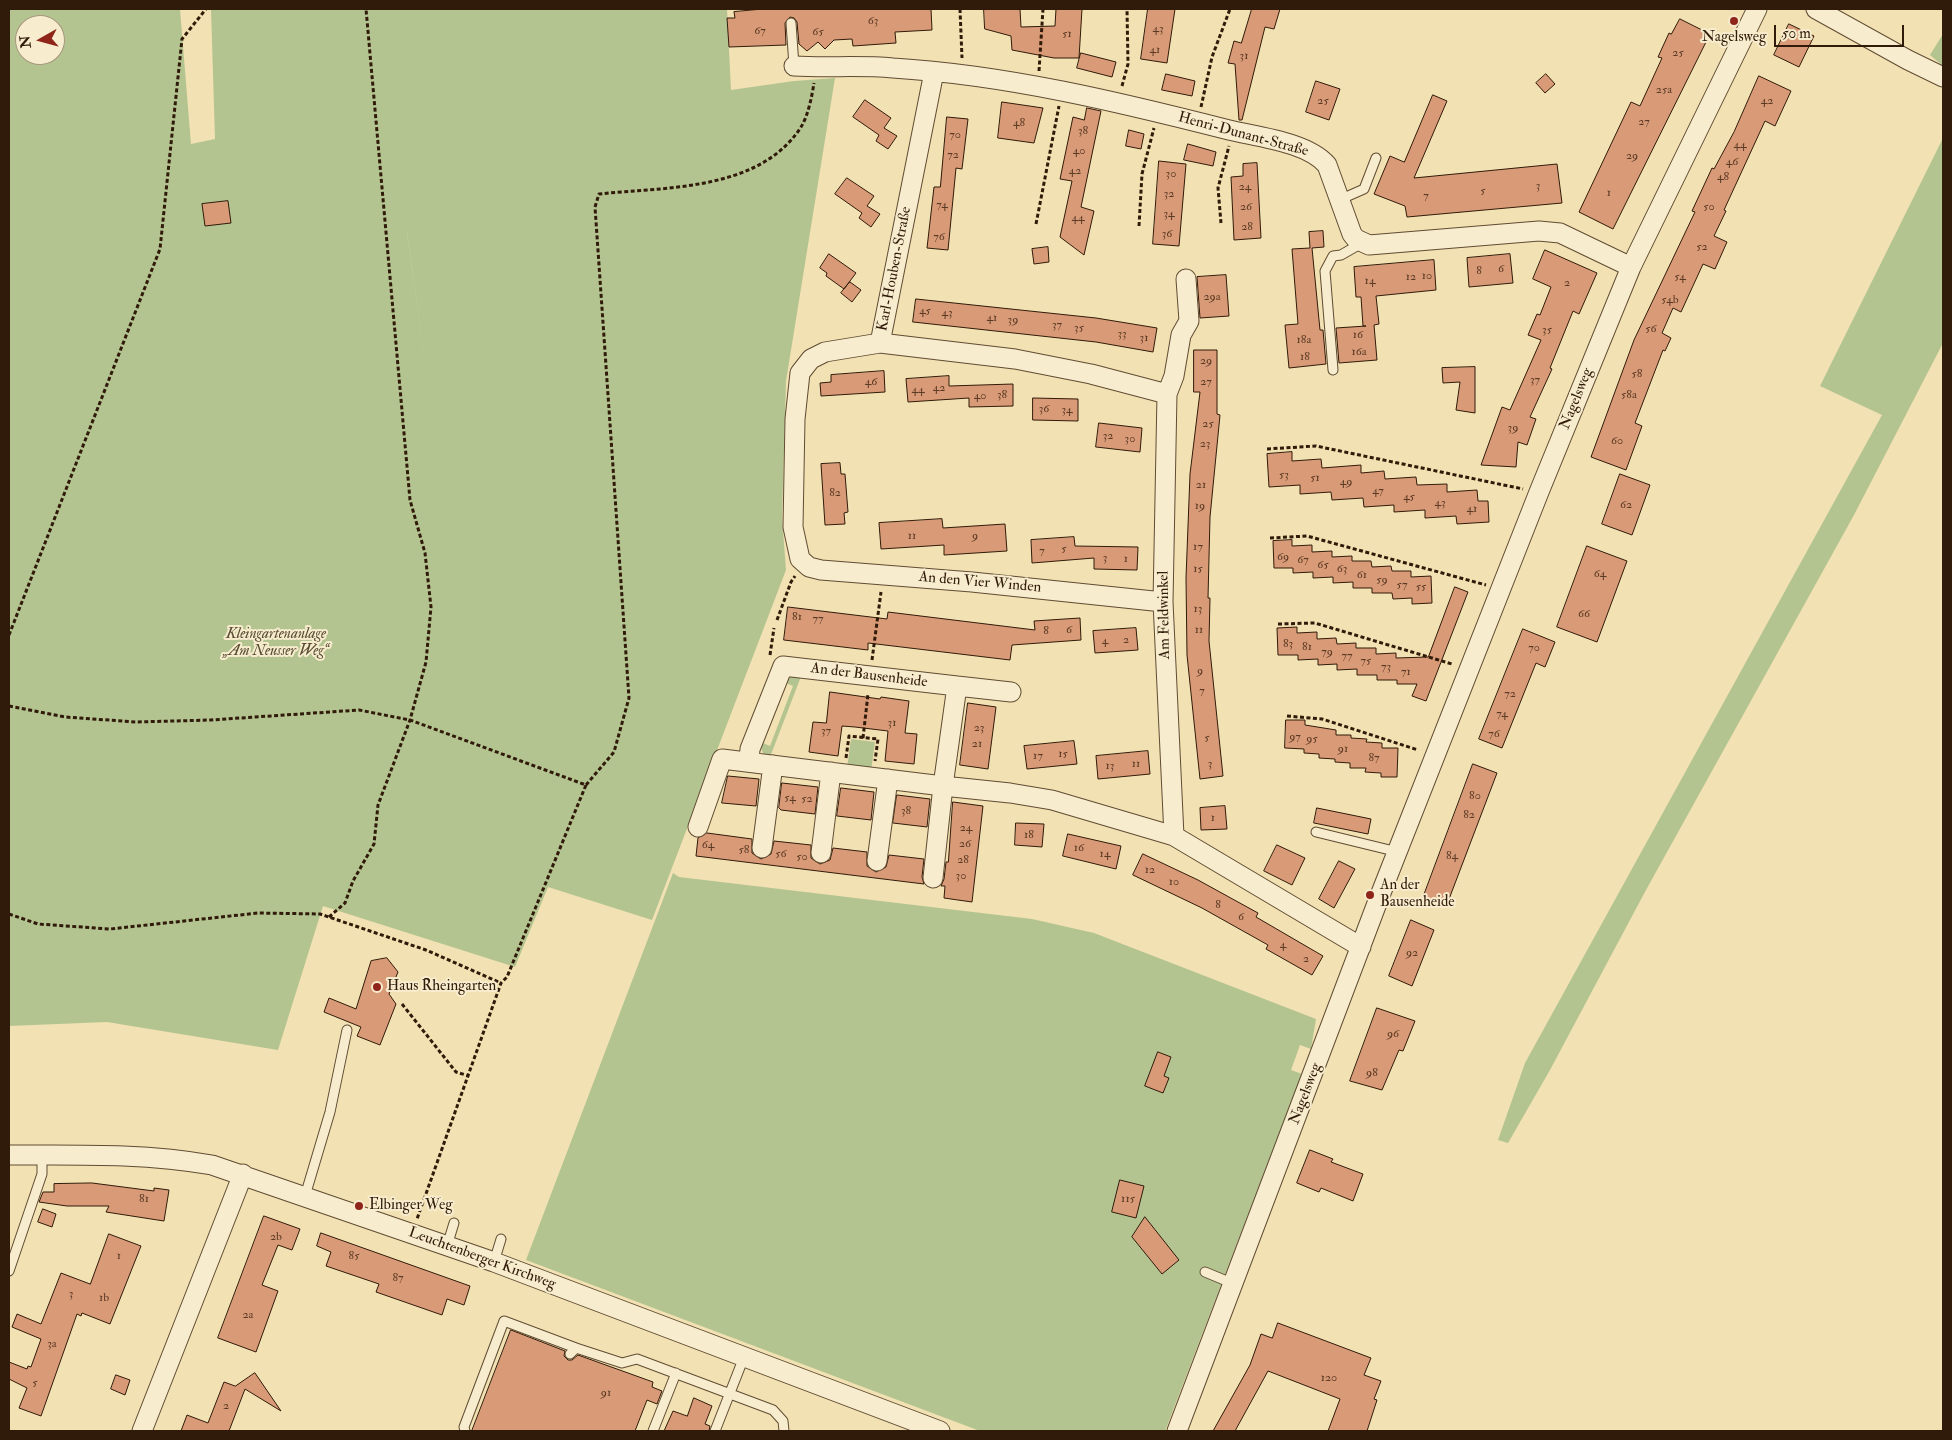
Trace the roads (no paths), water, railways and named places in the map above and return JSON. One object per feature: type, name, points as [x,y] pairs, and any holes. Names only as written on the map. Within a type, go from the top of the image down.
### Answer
[{"type":"street","name":"Nagelsweg","points":[[1177,1431],[1361,947],[1539,492],[1631,267],[1757,9]]},
{"type":"street","points":[[1816,9],[1908,60],[1943,77]]},
{"type":"street","name":"Henri-Dunant-Straße","points":[[794,66],[892,68],[1038,86],[1304,148],[1316,154],[1327,165],[1352,234],[1362,242]]},
{"type":"street","name":"Karl-Houben-Straße","points":[[802,561],[793,527],[796,419],[800,373],[811,359],[825,352],[880,343],[934,72]]},
{"type":"street","points":[[1362,242],[1369,245],[1539,231],[1560,233],[1631,267]]},
{"type":"street","name":"Am Feldwinkel","points":[[1174,836],[1163,602],[1167,394],[1174,376],[1181,335],[1189,321],[1186,279]]},
{"type":"street","points":[[880,343],[1015,359],[1091,374],[1167,394]]},
{"type":"street","name":"An den Vier Winden","points":[[802,561],[821,570],[972,582],[1163,602]]},
{"type":"street","name":"An der Bausenheide","points":[[749,762],[750,749],[782,666],[1011,692]]},
{"type":"street","points":[[933,878],[957,686]]},
{"type":"street","points":[[698,827],[722,759],[1010,793],[1052,800],[1174,836],[1361,947]]},
{"type":"street","points":[[762,848],[773,765]]},
{"type":"street","points":[[821,853],[838,773]]},
{"type":"street","points":[[877,861],[880,778]]},
{"type":"street","name":"Leuchtenberger Kirchweg","points":[[9,1155],[120,1155],[182,1159],[212,1164],[494,1262],[940,1431]]},
{"type":"street","points":[[142,1431],[243,1174]]},
{"type":"lane","points":[[791,23],[794,66]]},
{"type":"lane","points":[[1340,200],[1364,189],[1376,158]]},
{"type":"lane","points":[[1333,370],[1325,271],[1333,256],[1341,255],[1362,242]]},
{"type":"lane","points":[[1316,832],[1398,852]]},
{"type":"lane","points":[[305,1196],[330,1112],[347,1030]]},
{"type":"lane","points":[[9,1272],[42,1174],[42,1155]]},
{"type":"lane","points":[[447,1246],[454,1223]]},
{"type":"lane","points":[[494,1262],[501,1240]]},
{"type":"lane","points":[[1205,1272],[1234,1284]]},
{"type":"lane","points":[[465,1431],[464,1427],[504,1321],[573,1351],[622,1363],[637,1359],[730,1393],[773,1410],[783,1421],[784,1431]]},
{"type":"lane","points":[[715,1431],[744,1357]]},
{"type":"lane","points":[[653,1431],[676,1373]]},
{"type":"place","name":"Nagelsweg","points":[[1734,21]]},
{"type":"place","name":"An der Bausenheide","points":[[1370,895]]},
{"type":"place","name":"Haus Rheingarten","points":[[377,987]]},
{"type":"place","name":"Elbinger Weg","points":[[359,1206]]},
{"type":"park label","name":"Kleingartenanlage „Am Neusser Weg“","points":[[276,644]]}]
